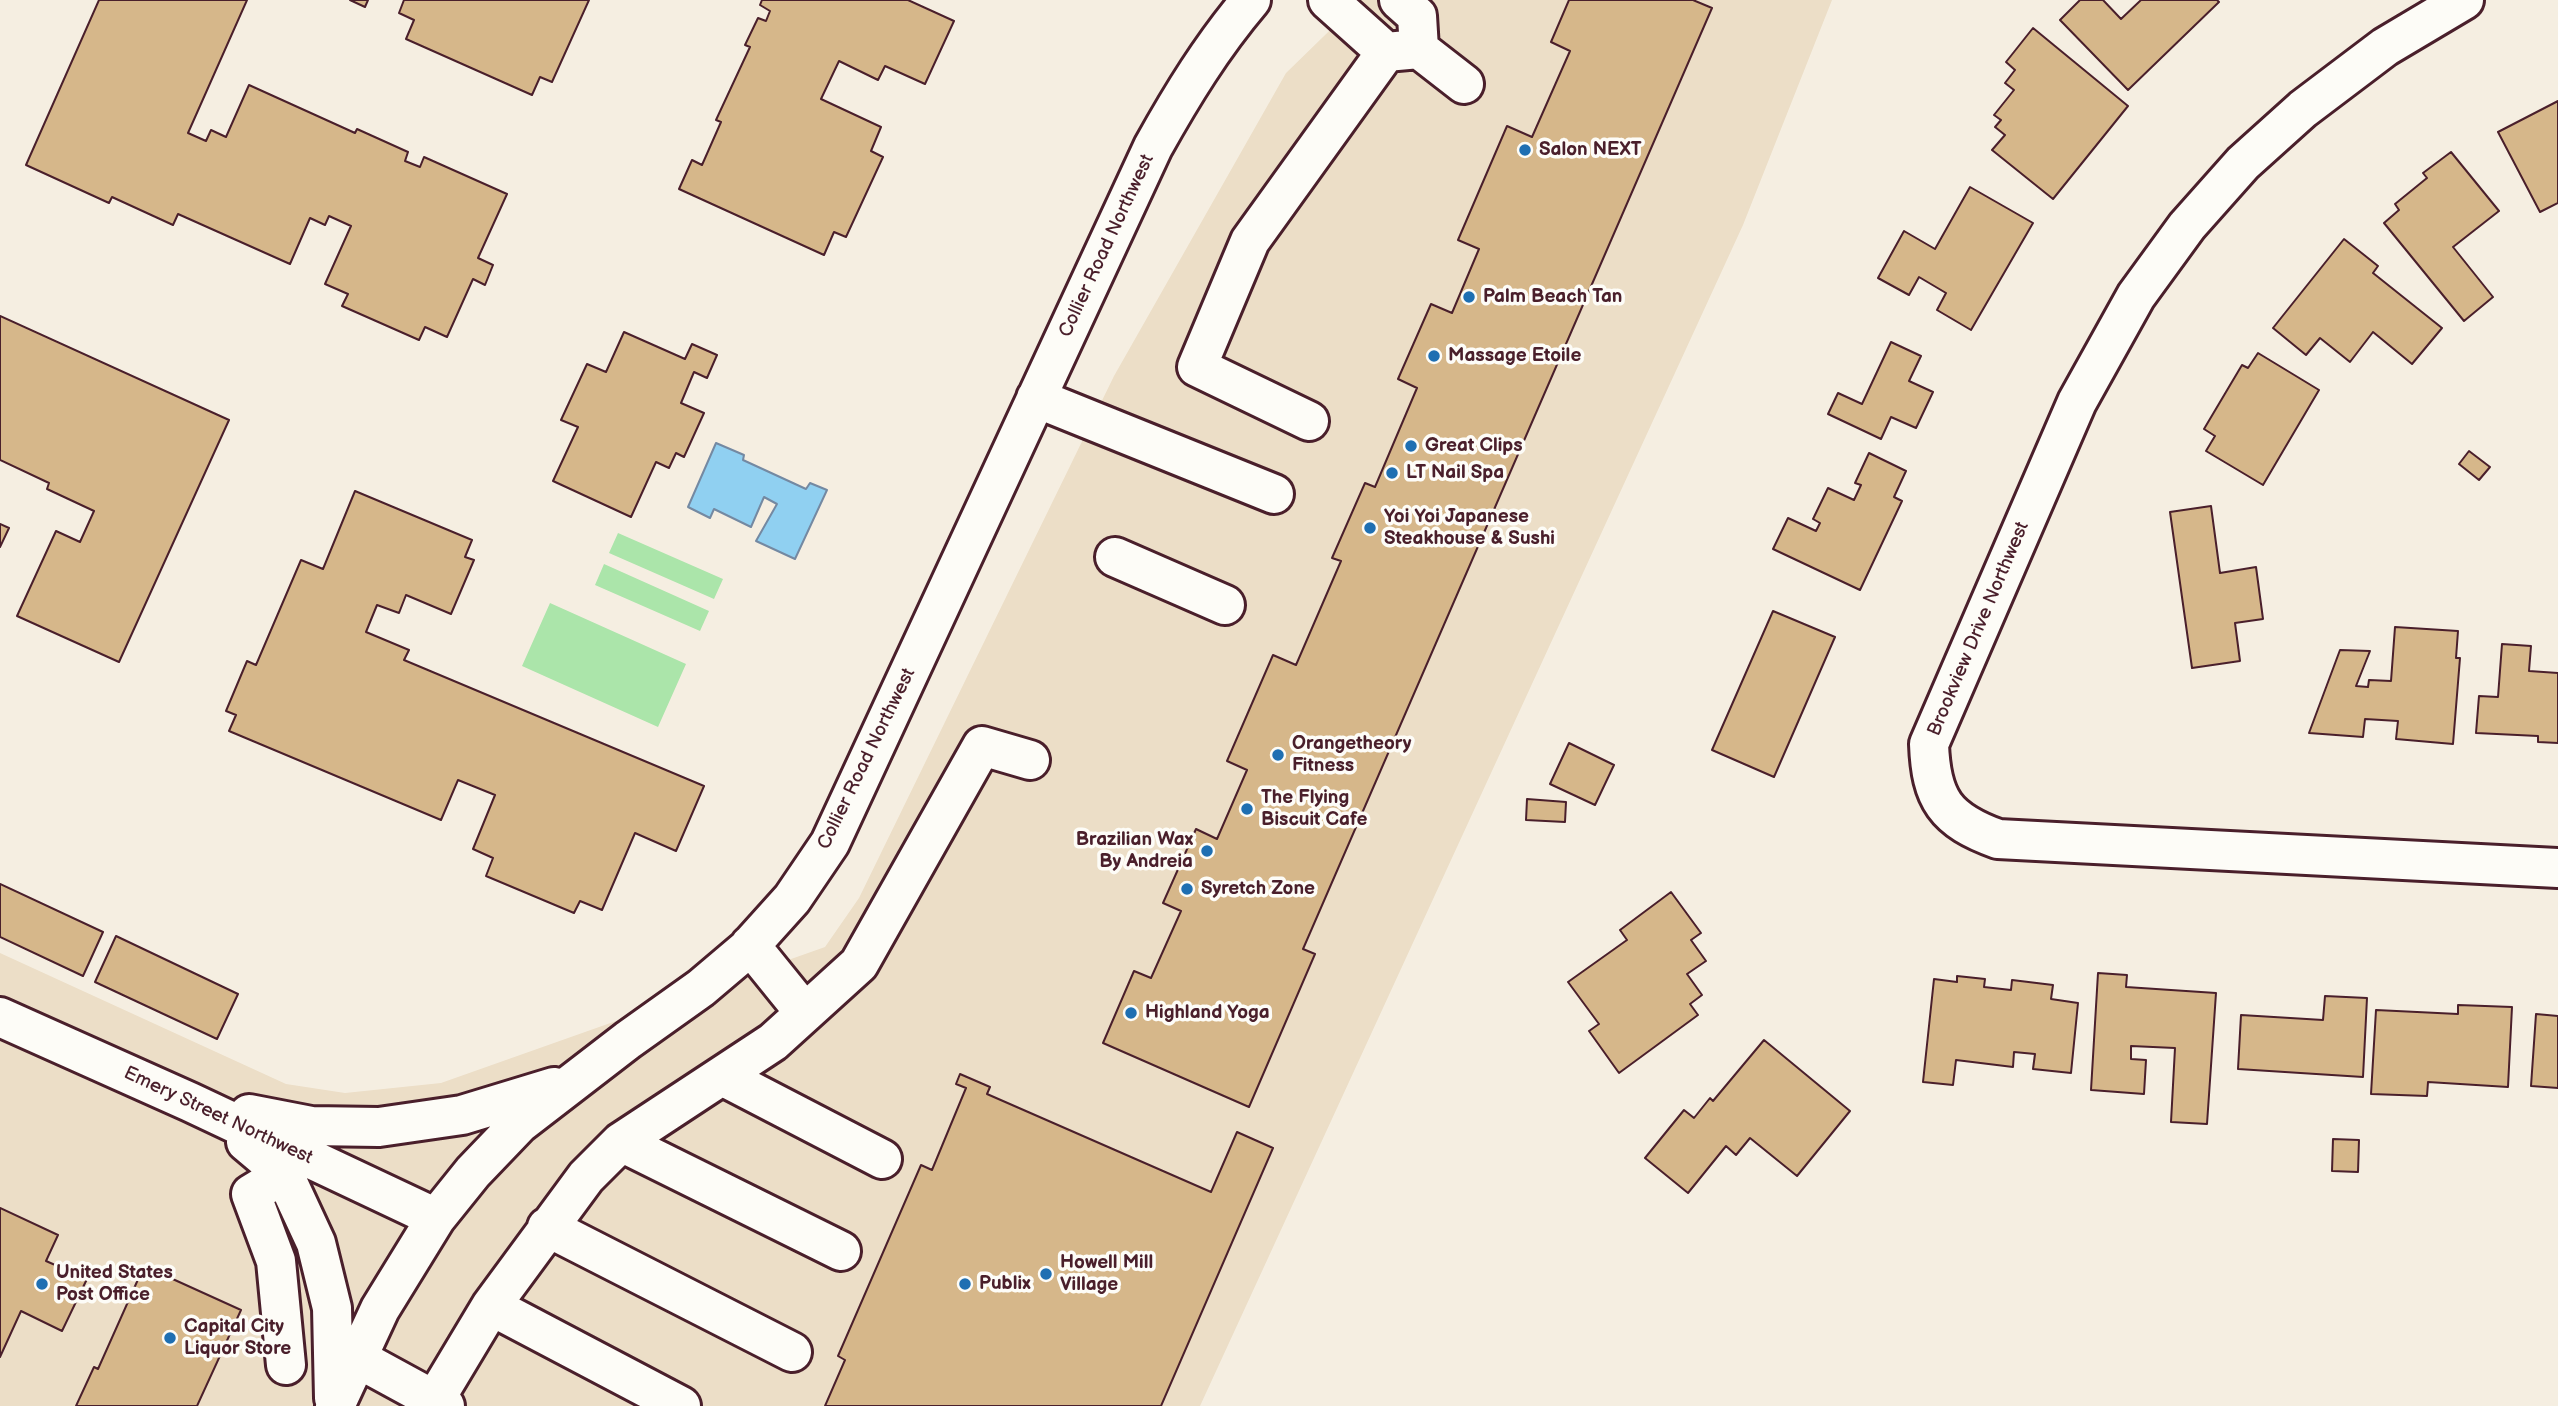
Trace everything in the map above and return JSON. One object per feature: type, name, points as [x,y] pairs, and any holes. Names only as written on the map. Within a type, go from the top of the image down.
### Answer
[{"type":"street","name":"Collier Road Northwest","points":[[335,1406],[380,1309],[436,1218],[473,1172],[519,1124],[701,988],[750,945],[792,899],[830,843],[1153,147],[1185,88],[1223,33],[1251,0]]},
{"type":"street","points":[[1328,0],[1403,50],[1464,84]]},
{"type":"street","points":[[1309,421],[1197,367],[1250,241],[1403,50],[1417,16],[1398,0]]},
{"type":"street","name":"Brookview Drive Northwest","points":[[2464,0],[2385,47],[2303,109],[2243,163],[2187,226],[2136,296],[2077,402],[1929,744],[1930,776],[1943,805],[1950,812],[1969,829],[1998,839],[2558,867]]},
{"type":"street","points":[[1037,398],[1274,494]]},
{"type":"street","points":[[1115,557],[1225,606]]},
{"type":"street","points":[[357,1358],[437,1404],[491,1306],[586,1177],[621,1142],[773,1042],[859,964],[982,746],[1030,760]]},
{"type":"street","points":[[750,945],[805,1013]]},
{"type":"street","name":"Emery Street Northwest","points":[[0,1017],[190,1102],[436,1218]]},
{"type":"street","points":[[722,1076],[882,1159]]},
{"type":"street","points":[[190,1102],[311,1126],[379,1128],[462,1115],[576,1080]]},
{"type":"street","points":[[190,1102],[284,1174],[316,1243],[332,1308],[335,1406]]},
{"type":"street","points":[[621,1142],[841,1251]]},
{"type":"street","points":[[284,1174],[251,1194],[276,1261],[286,1365]]},
{"type":"street","points":[[547,1227],[792,1352]]},
{"type":"street","points":[[491,1306],[681,1406]]},
{"type":"shaded area","points":[[1361,0],[1832,0],[1743,225],[1200,1406],[0,1406],[0,953],[286,1084],[345,1093],[441,1083],[825,947],[859,898],[1114,376],[1286,73]]},
{"type":"green space","points":[[618,533],[723,579],[714,599],[609,553]]},
{"type":"green space","points":[[604,564],[709,611],[700,631],[595,585]]},
{"type":"green space","points":[[550,603],[686,664],[658,727],[522,666]]},
{"type":"water","points":[[716,443],[744,455],[743,460],[806,489],[810,483],[827,490],[795,559],[756,541],[777,504],[764,497],[751,527],[714,509],[710,518],[688,507]]},
{"type":"building","points":[[99,0],[247,0],[188,133],[206,141],[211,130],[226,137],[249,85],[355,133],[357,129],[408,152],[405,161],[420,167],[424,157],[507,194],[478,258],[493,265],[485,285],[473,279],[447,337],[425,327],[419,340],[342,306],[348,294],[325,284],[351,226],[329,216],[325,225],[310,218],[290,264],[178,214],[173,225],[112,197],[109,203],[26,165]]},
{"type":"building","points":[[350,0],[368,0],[365,7]]},
{"type":"building","points":[[404,0],[589,0],[552,82],[540,77],[532,95],[406,39],[414,20],[399,13]]},
{"type":"building","points":[[762,0],[908,0],[954,21],[925,84],[885,66],[878,80],[839,61],[821,99],[881,127],[871,151],[883,157],[846,237],[834,232],[824,255],[679,189],[692,160],[702,165],[721,122],[716,120],[750,47],[745,45],[758,18],[766,21],[770,11],[760,5]]},
{"type":"building","points":[[1569,0],[1693,0],[1712,8],[1303,949],[1315,954],[1249,1107],[1103,1043],[1134,971],[1151,978],[1181,911],[1163,903],[1196,829],[1217,839],[1247,770],[1227,761],[1273,655],[1296,665],[1341,561],[1332,558],[1365,483],[1375,487],[1417,388],[1398,379],[1431,304],[1452,313],[1479,249],[1458,240],[1507,126],[1532,137],[1570,51],[1551,42]]},
{"type":"building","points":[[2080,0],[2103,0],[2121,19],[2141,0],[2219,2],[2128,90],[2060,20]]},
{"type":"building","points":[[2033,28],[2128,106],[2053,199],[1992,150],[2005,135],[1995,127],[2001,120],[1994,115],[2014,90],[2005,83],[2015,70],[2006,62]]},
{"type":"building","points":[[2558,101],[2558,203],[2540,212],[2498,132]]},
{"type":"building","points":[[2451,152],[2499,211],[2453,247],[2493,297],[2464,321],[2384,223],[2399,210],[2395,204],[2427,178],[2423,173]]},
{"type":"building","points":[[1970,187],[2033,223],[1971,330],[1937,310],[1946,293],[1919,277],[1909,295],[1878,278],[1904,231],[1935,249]]},
{"type":"building","points":[[2344,239],[2378,266],[2373,273],[2442,328],[2412,364],[2373,332],[2350,362],[2320,338],[2306,355],[2273,328]]},
{"type":"building","points":[[0,316],[229,420],[119,662],[17,616],[56,531],[80,542],[94,511],[47,489],[49,483],[0,460]]},
{"type":"building","points":[[624,332],[685,359],[692,344],[717,355],[707,378],[694,372],[681,403],[704,413],[684,457],[676,453],[669,468],[656,462],[631,517],[553,481],[578,427],[561,420],[587,364],[606,372]]},
{"type":"building","points":[[1891,342],[1921,356],[1909,381],[1933,392],[1916,428],[1891,417],[1881,439],[1828,414],[1838,393],[1862,404]]},
{"type":"building","points":[[2258,353],[2319,390],[2263,485],[2206,451],[2215,436],[2204,429],[2242,365],[2248,368]]},
{"type":"building","points":[[2469,451],[2490,467],[2479,480],[2459,464]]},
{"type":"building","points":[[1869,453],[1906,471],[1894,497],[1902,501],[1860,590],[1773,549],[1788,518],[1816,531],[1820,523],[1813,519],[1828,488],[1854,500],[1861,485],[1855,483]]},
{"type":"building","points":[[355,491],[472,540],[465,557],[474,560],[451,614],[406,595],[399,613],[377,605],[366,632],[409,650],[404,660],[704,786],[676,851],[635,833],[602,910],[580,901],[574,913],[486,876],[493,858],[473,849],[495,795],[458,780],[441,820],[229,731],[236,715],[226,711],[247,661],[256,665],[301,560],[323,569]]},
{"type":"building","points":[[2211,506],[2220,573],[2256,567],[2263,619],[2235,623],[2240,661],[2192,668],[2170,512]]},
{"type":"building","points":[[0,524],[9,528],[0,547]]},
{"type":"building","points":[[1773,611],[1835,637],[1774,777],[1712,750]]},
{"type":"building","points":[[2395,627],[2458,631],[2456,658],[2460,658],[2453,744],[2396,739],[2398,721],[2365,719],[2363,737],[2309,733],[2340,650],[2370,651],[2356,686],[2368,687],[2369,680],[2391,681]]},
{"type":"building","points":[[2502,644],[2531,646],[2529,671],[2558,673],[2558,743],[2538,742],[2538,736],[2476,733],[2479,696],[2498,697]]},
{"type":"building","points":[[1569,743],[1614,765],[1595,805],[1550,784]]},
{"type":"building","points":[[1527,799],[1566,802],[1565,822],[1526,820]]},
{"type":"building","points":[[0,884],[103,932],[83,976],[0,937]]},
{"type":"building","points":[[1671,892],[1701,933],[1691,940],[1706,961],[1687,974],[1702,995],[1690,1004],[1698,1015],[1619,1073],[1589,1031],[1599,1024],[1568,982],[1627,940],[1620,930]]},
{"type":"building","points":[[116,936],[238,994],[217,1039],[95,982]]},
{"type":"building","points":[[2098,973],[2127,975],[2126,987],[2216,993],[2207,1124],[2171,1122],[2175,1048],[2131,1046],[2131,1059],[2146,1060],[2144,1094],[2091,1090]]},
{"type":"building","points":[[1957,976],[1985,979],[1984,987],[2011,990],[2012,980],[2053,985],[2051,999],[2078,1003],[2071,1073],[2033,1069],[2035,1054],[2014,1052],[2013,1067],[1956,1060],[1953,1085],[1923,1082],[1934,979],[1957,982]]},
{"type":"building","points":[[2325,996],[2367,998],[2363,1077],[2238,1069],[2241,1015],[2323,1020]]},
{"type":"building","points":[[2458,1005],[2512,1007],[2508,1087],[2428,1082],[2427,1096],[2371,1094],[2376,1010],[2458,1014]]},
{"type":"building","points":[[2536,1014],[2558,1016],[2558,1088],[2531,1086]]},
{"type":"building","points":[[1764,1040],[1850,1111],[1797,1176],[1750,1138],[1736,1155],[1726,1146],[1688,1193],[1645,1158],[1684,1110],[1694,1118],[1710,1098],[1713,1101]]},
{"type":"building","name":"Howell Mill Village","points":[[960,1074],[990,1087],[987,1094],[1211,1192],[1237,1132],[1273,1148],[1161,1406],[825,1406],[845,1360],[838,1356],[921,1165],[932,1170],[966,1088],[956,1084]]},
{"type":"building","points":[[2333,1139],[2359,1140],[2358,1172],[2332,1171]]},
{"type":"building","name":"United States Post Office","points":[[0,1208],[58,1235],[46,1261],[87,1279],[62,1331],[21,1311],[0,1357]]},
{"type":"building","name":"Capital City Liquor Store","points":[[144,1266],[241,1310],[197,1406],[76,1406],[94,1367],[98,1369]]},
{"type":"place","name":"Salon NEXT","points":[[1525,150]]},
{"type":"place","name":"Palm Beach Tan","points":[[1469,297]]},
{"type":"place","name":"Massage Etoile","points":[[1434,356]]},
{"type":"place","name":"Great Clips","points":[[1411,446]]},
{"type":"place","name":"LT Nail Spa","points":[[1392,473]]},
{"type":"place","name":"Yoi Yoi Japanese Steakhouse & Sushi","points":[[1370,528]]},
{"type":"place","name":"Orangetheory Fitness","points":[[1278,755]]},
{"type":"place","name":"The Flying Biscuit Cafe","points":[[1247,809]]},
{"type":"place","name":"Brazilian Wax By Andreia","points":[[1207,851]]},
{"type":"place","name":"Syretch Zone","points":[[1187,889]]},
{"type":"place","name":"Highland Yoga","points":[[1131,1013]]},
{"type":"place","name":"Howell Mill Village","points":[[1046,1274]]},
{"type":"place","name":"United States Post Office","points":[[42,1284]]},
{"type":"place","name":"Publix","points":[[965,1284]]},
{"type":"place","name":"Capital City Liquor Store","points":[[170,1338]]}]
